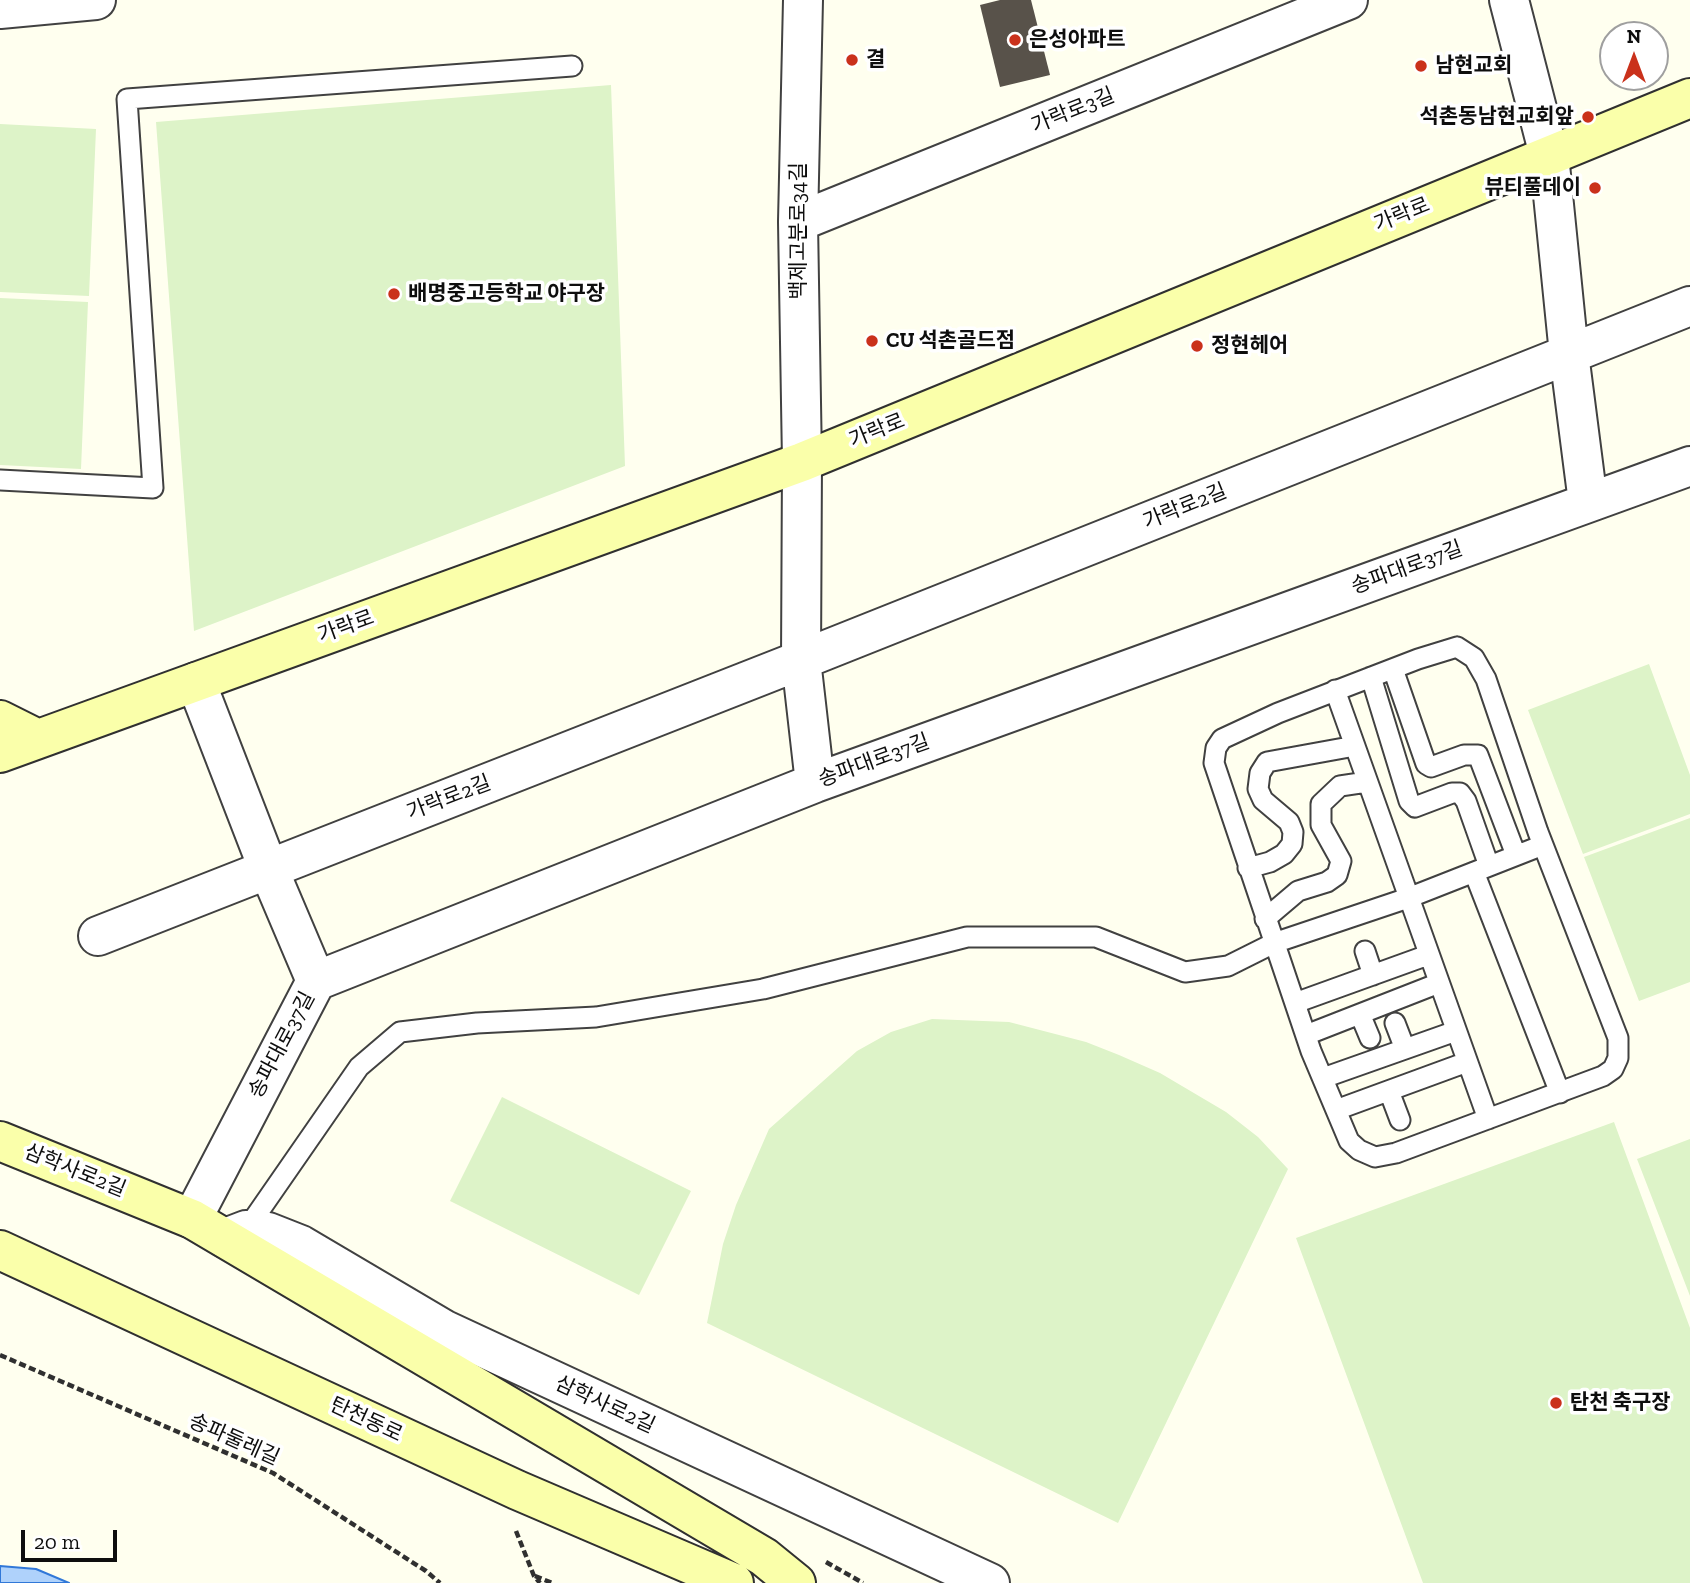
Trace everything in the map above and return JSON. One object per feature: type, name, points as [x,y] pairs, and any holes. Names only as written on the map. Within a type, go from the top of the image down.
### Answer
[{"type":"street","points":[[0,9],[96,0]]},
{"type":"street","name":"백제고분로34길","points":[[802,462],[798,222],[803,0]]},
{"type":"street","name":"가락로3길","points":[[798,222],[1348,0]]},
{"type":"street","points":[[1509,0],[1549,155],[1569,354],[1588,502]]},
{"type":"street","name":"가락로","points":[[0,753],[802,462],[1690,98]]},
{"type":"street","name":"가락로2길","points":[[98,936],[1690,306]]},
{"type":"street","points":[[802,462],[801,660],[815,783]]},
{"type":"street","name":"송파대로37길","points":[[192,1219],[316,981],[815,783],[1690,466]]},
{"type":"street","points":[[196,682],[268,869],[316,981]]},
{"type":"street","points":[[0,720],[38,739]]},
{"type":"street","name":"삼학사로2길","points":[[0,1141],[192,1219],[236,1234],[764,1557],[796,1583]]},
{"type":"street","name":"삼학사로2길","points":[[236,1234],[268,1233],[301,1245],[445,1330],[990,1583]]},
{"type":"street","name":"탄천동로","points":[[0,1250],[517,1490],[734,1583]]},
{"type":"lane","points":[[0,480],[153,488],[127,99],[572,66]]},
{"type":"lane","points":[[1457,647],[1474,658],[1486,679],[1543,845],[1618,1038],[1618,1058],[1613,1069],[1603,1076],[1396,1153],[1375,1157],[1359,1150],[1349,1141],[1336,1110],[1265,919],[1214,763],[1216,748],[1222,739],[1238,730],[1393,669],[1457,647]]},
{"type":"lane","points":[[1393,669],[1426,764],[1431,767],[1464,755],[1478,755],[1491,783],[1516,855]]},
{"type":"lane","points":[[1371,677],[1409,801],[1415,807],[1452,793],[1460,793],[1466,801],[1481,869],[1560,1093]]},
{"type":"lane","points":[[1335,690],[1488,1119]]},
{"type":"lane","points":[[1248,868],[1270,862],[1284,854],[1292,844],[1293,832],[1289,822],[1263,800],[1258,789],[1260,773],[1267,762],[1355,746]]},
{"type":"lane","points":[[1265,919],[1298,891],[1326,882],[1337,875],[1342,861],[1321,825],[1321,804],[1340,786],[1367,782]]},
{"type":"lane","points":[[236,1234],[359,1067],[400,1032],[477,1023],[596,1017],[763,989],[967,937],[1096,937],[1185,972],[1228,966],[1274,943],[1408,898],[1543,845]]},
{"type":"lane","points":[[1364,951],[1373,975]]},
{"type":"lane","points":[[1295,1003],[1428,956]]},
{"type":"lane","points":[[1306,1035],[1439,983]]},
{"type":"lane","points":[[1360,1014],[1370,1038]]},
{"type":"lane","points":[[1395,1023],[1405,1049]]},
{"type":"lane","points":[[1323,1078],[1456,1031]]},
{"type":"lane","points":[[1336,1110],[1467,1062]]},
{"type":"lane","points":[[1389,1091],[1400,1120]]},
{"type":"path","name":"송파둘레길","points":[[0,1356],[273,1473],[426,1571],[439,1583]]},
{"type":"path","points":[[516,1531],[534,1576],[540,1583]]},
{"type":"path","points":[[534,1576],[552,1583]]},
{"type":"green space","name":"배명중고등학교 야구장","points":[[611,85],[625,466],[194,631],[156,122]]},
{"type":"green space","points":[[0,124],[96,129],[89,296],[0,292]]},
{"type":"green space","points":[[0,298],[88,302],[81,469],[0,465]]},
{"type":"green space","points":[[1649,664],[1690,775],[1690,814],[1583,854],[1528,710]]},
{"type":"green space","points":[[1690,818],[1690,982],[1639,1001],[1584,857]]},
{"type":"green space","points":[[932,1019],[1009,1022],[1086,1042],[1119,1055],[1160,1073],[1226,1112],[1258,1137],[1288,1169],[1118,1523],[707,1323],[723,1244],[736,1205],[769,1129],[857,1051],[891,1032]]},
{"type":"green space","points":[[502,1097],[691,1191],[639,1295],[450,1201]]},
{"type":"green space","points":[[1614,1122],[1690,1328],[1690,1583],[1423,1583],[1296,1238]]},
{"type":"green space","points":[[1690,1139],[1690,1296],[1637,1159]]},
{"type":"water","points":[[0,1566],[36,1569],[69,1583],[0,1583]]},
{"type":"building","name":"은성아파트","points":[[1000,0],[1031,0],[1050,75],[1000,87],[980,5]]},
{"type":"place","name":"은성아파트","points":[[1015,40]]},
{"type":"place","name":"결","points":[[852,60]]},
{"type":"place","name":"남현교회","points":[[1421,66]]},
{"type":"place","name":"석촌동남현교회앞","points":[[1588,117]]},
{"type":"place","name":"뷰티풀데이","points":[[1595,188]]},
{"type":"place","name":"배명중고등학교 야구장","points":[[394,294]]},
{"type":"place","name":"CU 석촌골드점","points":[[872,341]]},
{"type":"place","name":"정현헤어","points":[[1197,346]]},
{"type":"place","name":"탄천 축구장","points":[[1556,1403]]}]
